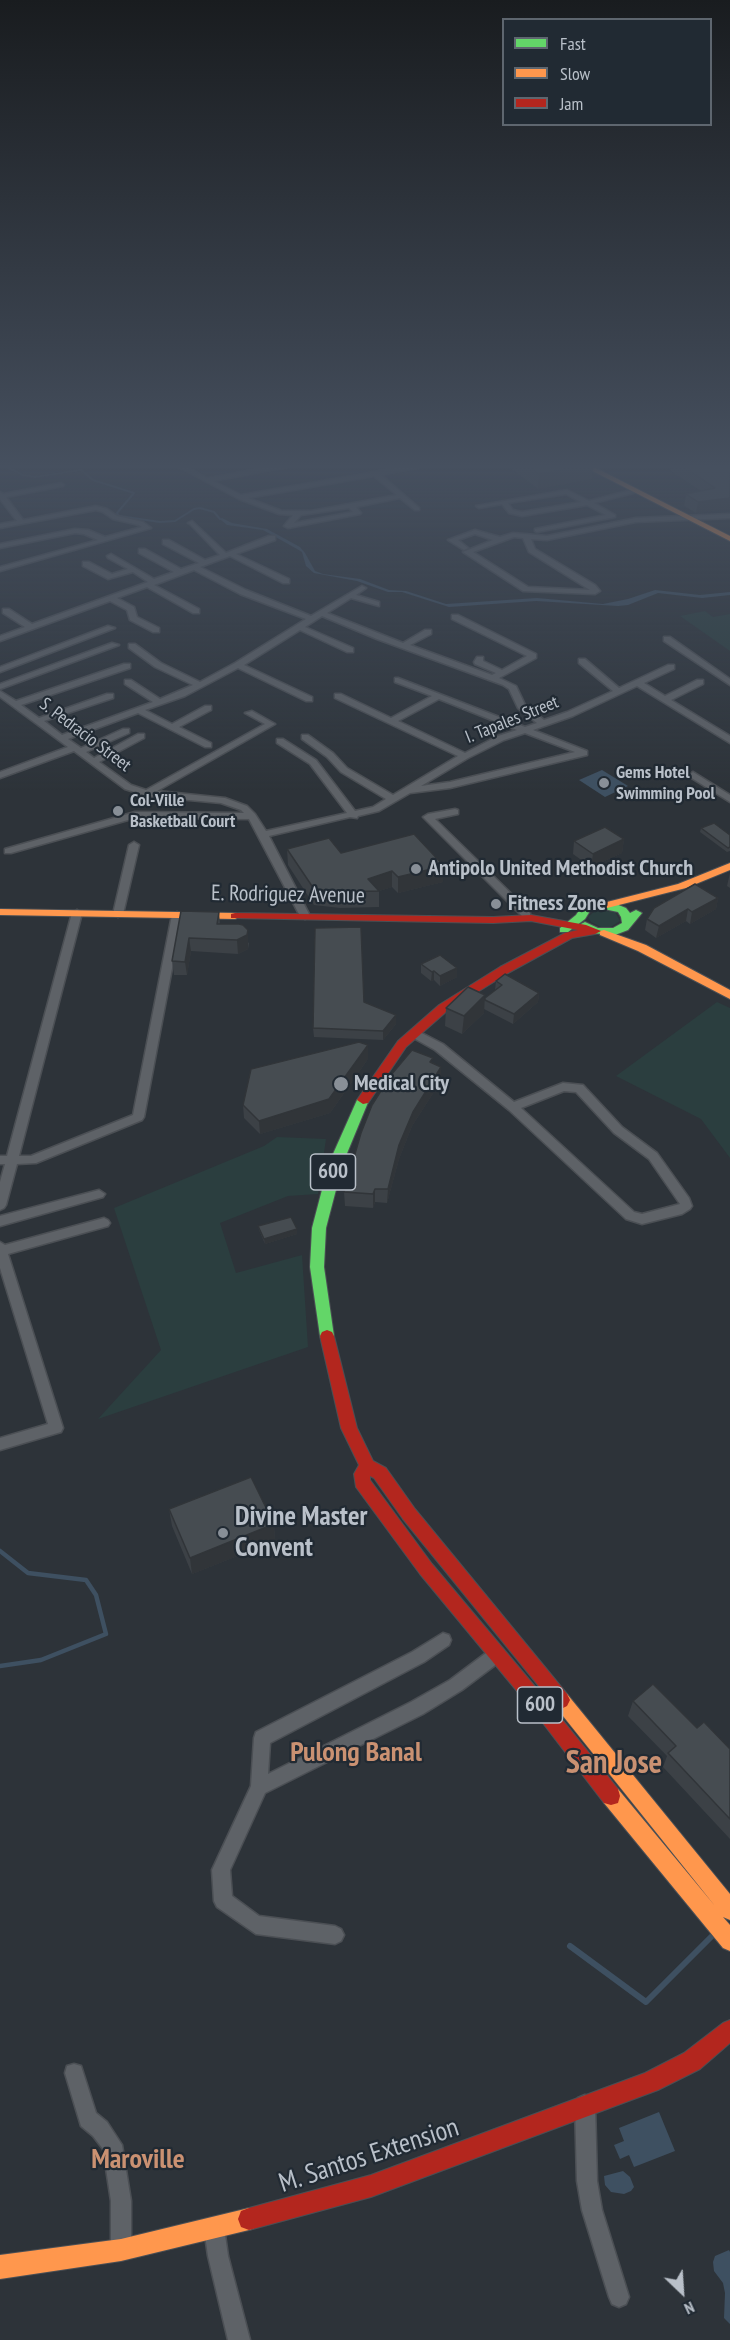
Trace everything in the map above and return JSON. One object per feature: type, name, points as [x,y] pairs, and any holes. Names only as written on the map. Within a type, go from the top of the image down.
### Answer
[{"type":"main road","name":"600","points":[[730,866],[681,886],[645,906],[627,924],[615,932],[588,923],[443,1008],[402,1044],[356,1112],[336,1163],[319,1228],[317,1267],[327,1338],[349,1428],[367,1466],[380,1473],[409,1514],[649,1807],[730,1910]]},
{"type":"main road","name":"600","points":[[530,955],[588,923],[607,905],[681,886]]},
{"type":"main road","points":[[607,905],[625,913],[629,935],[642,948]]},
{"type":"main road","name":"E. Rodriguez Avenue","points":[[0,912],[531,918],[588,923]]},
{"type":"main road","name":"E. Rodriguez Avenue","points":[[467,919],[526,914],[588,923]]},
{"type":"main road","points":[[588,923],[642,948],[730,995]]},
{"type":"main road","name":"600","points":[[367,1466],[362,1474],[362,1482],[426,1569],[542,1708],[632,1823],[730,1941]]},
{"type":"main road","name":"M. Santos Extension","points":[[0,2267],[121,2250],[371,2186],[650,2082],[692,2061],[730,2030]]},
{"type":"street","points":[[102,572],[111,577],[126,572]]},
{"type":"street","points":[[136,572],[196,611]]},
{"type":"street","points":[[0,639],[179,572]]},
{"type":"street","points":[[204,572],[243,592],[312,619]]},
{"type":"street","points":[[266,572],[286,581]]},
{"type":"street","points":[[500,572],[526,589],[597,591],[567,572]]},
{"type":"street","points":[[61,738],[160,703],[200,685],[238,665],[362,588]]},
{"type":"street","points":[[350,595],[376,604]]},
{"type":"street","points":[[111,598],[131,609],[133,618],[156,630]]},
{"type":"street","points":[[6,611],[32,627]]},
{"type":"street","points":[[321,613],[493,678],[513,688],[521,705],[543,723]]},
{"type":"street","points":[[455,617],[533,656],[493,678]]},
{"type":"street","points":[[299,627],[350,650]]},
{"type":"street","points":[[0,670],[111,628]]},
{"type":"street","points":[[404,645],[428,632]]},
{"type":"street","points":[[667,639],[730,683]]},
{"type":"street","points":[[0,687],[115,645]]},
{"type":"street","points":[[132,646],[158,665],[200,685]]},
{"type":"street","points":[[480,659],[478,662],[503,673]]},
{"type":"street","points":[[582,661],[619,692]]},
{"type":"street","points":[[238,665],[309,699]]},
{"type":"street","points":[[15,704],[127,666]]},
{"type":"street","name":"I. Tapales Street","points":[[263,834],[354,816],[376,809],[465,756],[523,729],[570,714],[671,667]]},
{"type":"street","points":[[398,680],[584,753],[450,785],[407,790]]},
{"type":"street","points":[[665,699],[700,681]]},
{"type":"street","points":[[128,682],[160,703]]},
{"type":"street","points":[[638,683],[730,740]]},
{"type":"street","name":"S. Pedracio Street","points":[[0,693],[128,788],[147,793],[222,800],[244,808],[263,834],[305,916]]},
{"type":"street","points":[[37,721],[110,696]]},
{"type":"street","points":[[338,696],[465,756]]},
{"type":"street","points":[[392,721],[439,696]]},
{"type":"street","points":[[172,727],[208,708]]},
{"type":"street","points":[[138,710],[208,745]]},
{"type":"street","points":[[147,793],[271,724],[249,713]]},
{"type":"street","points":[[2,772],[76,750],[126,731]]},
{"type":"street","points":[[92,762],[141,736]]},
{"type":"street","points":[[305,737],[330,755],[344,770],[393,799]]},
{"type":"street","points":[[280,741],[313,762],[354,816]]},
{"type":"street","points":[[693,775],[730,799]]},
{"type":"street","points":[[455,812],[428,817],[526,914]]},
{"type":"street","points":[[8,851],[135,815],[252,816]]},
{"type":"street","points":[[118,914],[134,845]]},
{"type":"street","points":[[0,1205],[5,1160],[77,913]]},
{"type":"street","points":[[5,1160],[32,1160],[138,1117],[177,915]]},
{"type":"street","points":[[414,1033],[439,1047],[513,1107],[630,1216],[642,1219],[686,1206],[685,1201],[653,1156],[618,1130],[579,1088],[563,1087],[513,1107]]},
{"type":"street","points":[[0,1221],[99,1194]]},
{"type":"street","points":[[0,1444],[56,1428],[3,1266],[1,1249],[104,1223]]},
{"type":"street","points":[[335,1935],[256,1925],[224,1901],[221,1870],[259,1787],[262,1737],[418,1657],[443,1640]]},
{"type":"street","points":[[259,1787],[417,1708],[456,1685],[496,1655]]},
{"type":"street","points":[[74,2073],[88,2119],[100,2129],[112,2145],[121,2201],[121,2250]]},
{"type":"street","points":[[585,2105],[592,2210],[619,2298]]},
{"type":"street","points":[[214,2228],[218,2256],[239,2340]]},
{"type":"shaded area","points":[[705,611],[713,617],[730,614],[730,651],[680,616]]},
{"type":"shaded area","points":[[596,910],[615,912],[620,921],[609,928],[601,927],[591,922],[588,917]]},
{"type":"shaded area","points":[[717,1002],[730,1008],[730,1158],[701,1119],[616,1076]]},
{"type":"shaded area","points":[[277,1137],[326,1139],[318,1194],[288,1196],[220,1223],[236,1273],[302,1255],[308,1347],[98,1419],[161,1350],[114,1208],[264,1146]]},
{"type":"water","points":[[314,573],[360,579],[389,590],[406,591],[446,604],[537,598],[603,604],[655,590],[700,595],[730,592],[730,595],[702,598],[658,593],[628,605],[618,606],[536,601],[449,607],[402,592],[388,592],[357,581]]},
{"type":"water","name":"Gems Hotel Swimming Pool","points":[[602,770],[628,786],[605,797],[579,780]]},
{"type":"water","points":[[659,2112],[675,2151],[634,2167],[629,2155],[620,2159],[614,2145],[624,2141],[619,2128]]},
{"type":"water","points":[[623,2171],[630,2177],[634,2187],[624,2194],[611,2192],[605,2185],[604,2176]]},
{"type":"water","points":[[729,2250],[730,2324],[724,2318],[725,2293],[723,2283],[714,2271],[713,2262],[715,2256]]},
{"type":"building","points":[[714,823],[730,835],[730,847],[728,848],[701,828]]},
{"type":"building","points":[[605,827],[624,839],[593,854],[574,841]]},
{"type":"building","points":[[414,834],[444,866],[398,877],[392,871],[368,879],[379,891],[340,892],[314,889],[287,849],[329,838],[341,853]]},
{"type":"building","points":[[695,884],[718,898],[692,912],[688,909],[659,926],[647,919],[654,908]]},
{"type":"building","points":[[181,911],[219,912],[217,924],[243,925],[248,930],[247,935],[237,940],[189,938],[185,962],[172,961]]},
{"type":"building","points":[[361,927],[364,1002],[396,1015],[383,1031],[313,1028],[315,928]]},
{"type":"building","points":[[440,955],[457,968],[440,976],[421,964]]},
{"type":"building","points":[[505,974],[539,993],[514,1014],[485,1000],[502,985],[496,981]]},
{"type":"building","points":[[468,987],[485,995],[464,1016],[446,1008]]},
{"type":"building","points":[[359,1042],[368,1045],[329,1099],[259,1121],[243,1105],[251,1069]]},
{"type":"building","points":[[412,1050],[433,1058],[430,1062],[441,1067],[413,1112],[399,1145],[388,1189],[375,1189],[373,1194],[344,1192],[361,1133],[372,1105],[391,1075]]},
{"type":"building","points":[[291,1217],[297,1229],[264,1239],[258,1226]]},
{"type":"building","name":"Divine Master Convent","points":[[251,1477],[274,1524],[190,1558],[169,1509]]},
{"type":"building","points":[[653,1684],[697,1728],[704,1722],[730,1749],[730,1819],[668,1753],[676,1746],[633,1701]]},
{"type":"waterway","points":[[0,1551],[28,1573],[86,1580],[96,1595],[106,1634],[41,1660],[0,1666]]},
{"type":"waterway","points":[[570,1946],[646,2002],[711,1937]]},
{"type":"traffic: fast","points":[[564,930],[581,917],[585,909],[598,905],[612,906],[622,910],[627,917],[627,923]]},
{"type":"traffic: fast","points":[[585,925],[595,931],[615,932],[624,928],[636,913]]},
{"type":"traffic: fast","points":[[327,1336],[317,1267],[319,1228],[336,1163],[363,1100]]},
{"type":"traffic: slow","points":[[607,905],[682,886],[730,866]]},
{"type":"traffic: slow","points":[[0,912],[235,916]]},
{"type":"traffic: slow","points":[[604,933],[642,948],[730,995]]},
{"type":"traffic: slow","points":[[561,1700],[730,1910]]},
{"type":"traffic: slow","points":[[611,1796],[730,1941]]},
{"type":"traffic: slow","points":[[0,2267],[121,2250],[249,2219]]},
{"type":"traffic: jam","points":[[235,916],[493,920],[531,918],[586,928]]},
{"type":"traffic: jam","points":[[363,1100],[402,1044],[443,1008],[504,970],[569,935],[595,931]]},
{"type":"traffic: jam","points":[[327,1336],[349,1428],[367,1466],[380,1473],[409,1514],[561,1700]]},
{"type":"traffic: jam","points":[[367,1466],[362,1474],[362,1482],[426,1569],[542,1708],[611,1796]]},
{"type":"traffic: jam","points":[[249,2219],[371,2186],[650,2082],[692,2061],[730,2030]]},
{"type":"place","name":"Gems Hotel Swimming Pool","points":[[604,783]]},
{"type":"place","name":"Col-Ville Basketball Court","points":[[118,811]]},
{"type":"place","name":"Antipolo United Methodist Church","points":[[416,869]]},
{"type":"place","name":"Fitness Zone","points":[[496,904]]},
{"type":"place","name":"Medical City","points":[[341,1084]]},
{"type":"place","name":"Divine Master Convent","points":[[223,1533]]},
{"type":"district","name":"Pulong Banal","points":[[356,1753]]},
{"type":"district","name":"San Jose","points":[[614,1764]]},
{"type":"district","name":"Maroville","points":[[138,2160]]}]
